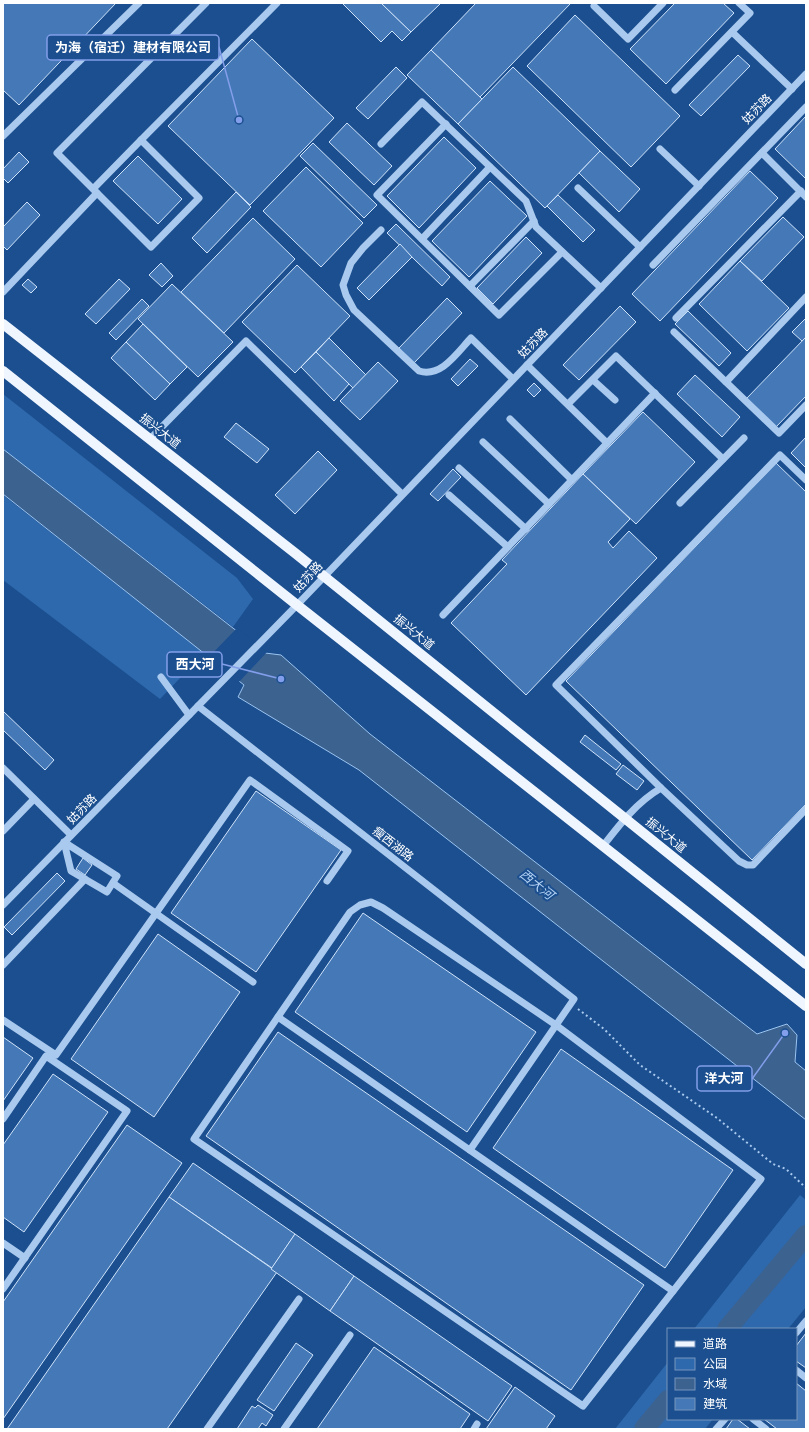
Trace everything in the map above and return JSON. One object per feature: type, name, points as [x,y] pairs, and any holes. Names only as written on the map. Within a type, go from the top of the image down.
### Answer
[{"type":"main road","name":"振兴大道","points":[[3,324],[323,576],[806,964]]},
{"type":"main road","points":[[3,371],[806,1006]]},
{"type":"street","points":[[3,136],[139,3]]},
{"type":"street","points":[[141,140],[199,198],[151,247],[56,153],[206,3]]},
{"type":"street","points":[[3,292],[141,140],[277,3]]},
{"type":"street","points":[[594,6],[628,39],[662,3]]},
{"type":"street","points":[[675,90],[750,13],[739,3]]},
{"type":"street","points":[[732,32],[792,89]]},
{"type":"street","name":"姑苏路","points":[[3,905],[297,605],[323,576],[806,74]]},
{"type":"street","points":[[381,144],[422,102],[526,201],[536,227],[600,288]]},
{"type":"street","points":[[653,265],[806,107]]},
{"type":"street","points":[[446,124],[377,195],[499,315],[562,252]]},
{"type":"street","points":[[660,149],[699,186]]},
{"type":"street","points":[[676,318],[803,194],[762,153]]},
{"type":"street","points":[[422,239],[490,167]]},
{"type":"street","points":[[578,188],[640,247]]},
{"type":"street","points":[[470,286],[534,221]]},
{"type":"street","points":[[381,230],[363,248],[351,263],[346,275],[343,285],[344,290],[354,310],[419,371],[426,374],[442,368],[471,338],[513,379]]},
{"type":"street","points":[[726,382],[806,297]]},
{"type":"street","points":[[674,332],[779,433],[806,405]]},
{"type":"street","points":[[150,439],[246,341],[402,494]]},
{"type":"street","points":[[568,404],[616,356],[723,459]]},
{"type":"street","points":[[527,364],[608,442]]},
{"type":"street","points":[[593,380],[615,400]]},
{"type":"street","points":[[443,615],[655,393]]},
{"type":"street","points":[[510,419],[572,480]]},
{"type":"street","points":[[680,503],[744,438]]},
{"type":"street","points":[[483,442],[550,504]]},
{"type":"street","points":[[806,480],[780,455],[556,685],[661,788],[739,861],[747,865],[753,865],[806,808]]},
{"type":"street","points":[[459,468],[526,529]]},
{"type":"street","points":[[449,494],[508,547]]},
{"type":"street","points":[[160,677],[190,715]]},
{"type":"street","name":"瘦西湖路","points":[[198,706],[574,999]]},
{"type":"street","points":[[3,768],[71,835]]},
{"type":"street","points":[[3,1020],[56,1055],[250,780],[348,851],[327,881]]},
{"type":"street","points":[[603,846],[639,804],[652,793],[661,788]]},
{"type":"street","points":[[3,831],[34,799]]},
{"type":"street","points":[[64,842],[117,876],[107,892],[72,871],[64,842]]},
{"type":"street","points":[[3,965],[85,879]]},
{"type":"street","points":[[113,883],[253,982]]},
{"type":"street","points":[[371,902],[383,908],[556,1025],[761,1179],[583,1406],[194,1139],[278,1017],[350,912],[360,905],[371,902]]},
{"type":"street","points":[[470,1150],[574,999]]},
{"type":"street","points":[[278,1017],[673,1291]]},
{"type":"street","points":[[3,1119],[46,1056],[127,1111],[3,1289]]},
{"type":"street","points":[[3,1243],[25,1258]]},
{"type":"street","points":[[207,1429],[299,1299]]},
{"type":"street","points":[[797,1332],[806,1321]]},
{"type":"street","points":[[284,1429],[350,1335]]},
{"type":"street","points":[[797,1371],[806,1378]]},
{"type":"street","points":[[716,1429],[724,1420]]},
{"type":"street","points":[[754,1420],[766,1429]]},
{"type":"path","points":[[574,999],[576,1007],[604,1029],[640,1065],[717,1118],[773,1164],[786,1169],[806,1188]]},
{"type":"green space","points":[[3,394],[237,578],[253,599],[233,627],[3,449]]},
{"type":"green space","points":[[3,495],[204,653],[160,699],[3,580]]},
{"type":"green space","points":[[800,1195],[806,1200],[806,1307],[789,1328],[695,1328]]},
{"type":"green space","points":[[667,1363],[667,1420],[712,1420],[705,1429],[615,1429]]},
{"type":"water","points":[[3,449],[265,653],[281,655],[370,734],[757,1034],[787,1024],[797,1035],[795,1062],[806,1071],[806,1120],[359,770],[238,697],[244,685],[3,494]]},
{"type":"pier","points":[[237,628],[268,651],[238,683],[208,658]]},
{"type":"building","points":[[3,3],[116,3],[19,105],[3,90]]},
{"type":"building","points":[[342,3],[381,3],[411,32],[402,41],[392,31],[381,42]]},
{"type":"building","points":[[381,3],[441,3],[411,32]]},
{"type":"building","points":[[476,3],[571,3],[480,97],[431,50]]},
{"type":"building","points":[[675,3],[723,3],[734,13],[666,84],[630,49]]},
{"type":"building","points":[[575,15],[680,116],[631,167],[527,66]]},
{"type":"building","points":[[252,39],[334,118],[250,205],[168,126]]},
{"type":"building","points":[[431,50],[482,99],[458,124],[407,75]]},
{"type":"building","points":[[738,55],[750,66],[701,116],[689,105]]},
{"type":"building","points":[[396,67],[407,78],[368,119],[356,108]]},
{"type":"building","points":[[513,67],[600,151],[545,208],[458,124]]},
{"type":"building","points":[[806,116],[806,179],[775,149]]},
{"type":"building","points":[[347,123],[392,166],[374,185],[329,142]]},
{"type":"building","points":[[444,137],[476,168],[419,228],[387,196]]},
{"type":"building","points":[[313,143],[377,205],[364,218],[300,156]]},
{"type":"building","points":[[600,151],[640,189],[619,212],[579,173]]},
{"type":"building","points":[[19,152],[29,162],[8,183],[3,178],[3,169]]},
{"type":"building","points":[[138,156],[182,199],[158,224],[113,181]]},
{"type":"building","points":[[306,167],[363,223],[321,267],[263,211]]},
{"type":"building","points":[[750,171],[778,198],[660,321],[632,294]]},
{"type":"building","points":[[490,181],[527,216],[469,277],[432,241]]},
{"type":"building","points":[[236,192],[251,207],[207,253],[192,238]]},
{"type":"building","points":[[558,195],[595,230],[583,242],[547,206]]},
{"type":"building","points":[[27,202],[40,215],[7,250],[3,246],[3,227]]},
{"type":"building","points":[[783,217],[804,237],[762,281],[740,261]]},
{"type":"building","points":[[253,218],[295,259],[224,333],[181,292]]},
{"type":"building","points":[[396,224],[450,277],[442,286],[387,233]]},
{"type":"building","points":[[526,237],[542,253],[493,304],[477,288]]},
{"type":"building","points":[[400,244],[412,257],[369,300],[357,288]]},
{"type":"building","points":[[740,261],[789,308],[747,351],[699,304]]},
{"type":"building","points":[[161,263],[173,276],[162,287],[149,275]]},
{"type":"building","points":[[297,265],[350,316],[295,373],[242,322]]},
{"type":"building","points":[[28,279],[37,287],[31,293],[22,285]]},
{"type":"building","points":[[119,279],[130,289],[96,324],[85,314]]},
{"type":"building","points":[[172,284],[233,342],[198,377],[138,319]]},
{"type":"building","points":[[447,298],[462,313],[414,363],[399,348]]},
{"type":"building","points":[[142,299],[149,306],[116,340],[109,333]]},
{"type":"building","points":[[620,306],[636,322],[579,380],[563,365]]},
{"type":"building","points":[[688,311],[731,353],[719,366],[675,324]]},
{"type":"building","points":[[806,318],[806,337],[802,341],[792,332]]},
{"type":"building","points":[[143,324],[187,367],[170,384],[126,342]]},
{"type":"building","points":[[806,337],[806,396],[776,427],[746,399]]},
{"type":"building","points":[[329,338],[366,375],[353,388],[316,352]]},
{"type":"building","points":[[126,342],[170,384],[155,400],[111,358]]},
{"type":"building","points":[[316,352],[349,384],[334,401],[301,367]]},
{"type":"building","points":[[470,359],[478,366],[458,386],[451,379]]},
{"type":"building","points":[[378,362],[398,381],[360,420],[340,401]]},
{"type":"building","points":[[695,375],[740,417],[722,437],[677,394]]},
{"type":"building","points":[[534,383],[541,390],[534,397],[527,390]]},
{"type":"building","points":[[643,412],[695,462],[636,524],[583,474]]},
{"type":"building","points":[[236,423],[269,449],[257,463],[224,437]]},
{"type":"building","points":[[806,437],[806,468],[791,453]]},
{"type":"building","points":[[318,451],[337,470],[295,514],[275,495]]},
{"type":"building","points":[[776,463],[806,492],[806,804],[752,860],[566,681]]},
{"type":"building","points":[[453,469],[461,477],[438,501],[430,494]]},
{"type":"building","points":[[583,474],[630,519],[608,542],[613,548],[629,531],[657,558],[526,695],[451,623],[507,564],[502,560]]},
{"type":"building","points":[[3,711],[54,760],[45,770],[3,730]]},
{"type":"building","points":[[585,735],[621,764],[616,770],[580,742]]},
{"type":"building","points":[[623,765],[644,781],[637,790],[616,774]]},
{"type":"building","points":[[256,791],[341,850],[256,972],[171,913]]},
{"type":"building","points":[[83,858],[92,865],[85,875],[76,869]]},
{"type":"building","points":[[57,873],[65,881],[12,935],[4,927]]},
{"type":"building","points":[[363,913],[536,1032],[467,1132],[295,1012]]},
{"type":"building","points":[[158,934],[240,992],[154,1117],[71,1059]]},
{"type":"building","points":[[278,1032],[644,1285],[571,1390],[206,1136]]},
{"type":"building","points":[[3,1037],[33,1058],[3,1101]]},
{"type":"building","points":[[561,1049],[733,1170],[665,1268],[493,1148]]},
{"type":"building","points":[[53,1074],[108,1112],[24,1232],[3,1217],[3,1145]]},
{"type":"building","points":[[127,1125],[182,1163],[3,1419],[3,1302]]},
{"type":"building","points":[[193,1163],[295,1234],[272,1268],[169,1197]]},
{"type":"building","points":[[169,1197],[277,1272],[167,1429],[7,1429]]},
{"type":"building","points":[[295,1234],[354,1276],[330,1311],[271,1269]]},
{"type":"building","points":[[354,1276],[512,1386],[488,1421],[330,1311]]},
{"type":"building","points":[[806,1333],[806,1368],[797,1362],[797,1345]]},
{"type":"building","points":[[296,1343],[313,1355],[274,1411],[257,1400]]},
{"type":"building","points":[[374,1347],[470,1414],[460,1429],[317,1429]]},
{"type":"building","points":[[797,1384],[806,1391],[806,1429],[777,1429],[765,1420],[797,1420]]},
{"type":"building","points":[[515,1387],[555,1416],[546,1429],[486,1429]]},
{"type":"building","points":[[258,1405],[273,1415],[266,1426],[262,1423],[258,1429],[237,1429],[252,1406],[255,1408]]},
{"type":"building","points":[[732,1420],[738,1420],[750,1429],[726,1429]]},
{"type":"waterway","points":[[728,1328],[806,1235]]},
{"type":"waterway","points":[[644,1429],[667,1401]]},
{"type":"place","name":"为海（宿迁）建材有限公司","points":[[239,120]]},
{"type":"place","name":"西大河","points":[[281,679]]},
{"type":"place","name":"洋大河","points":[[785,1033]]}]
